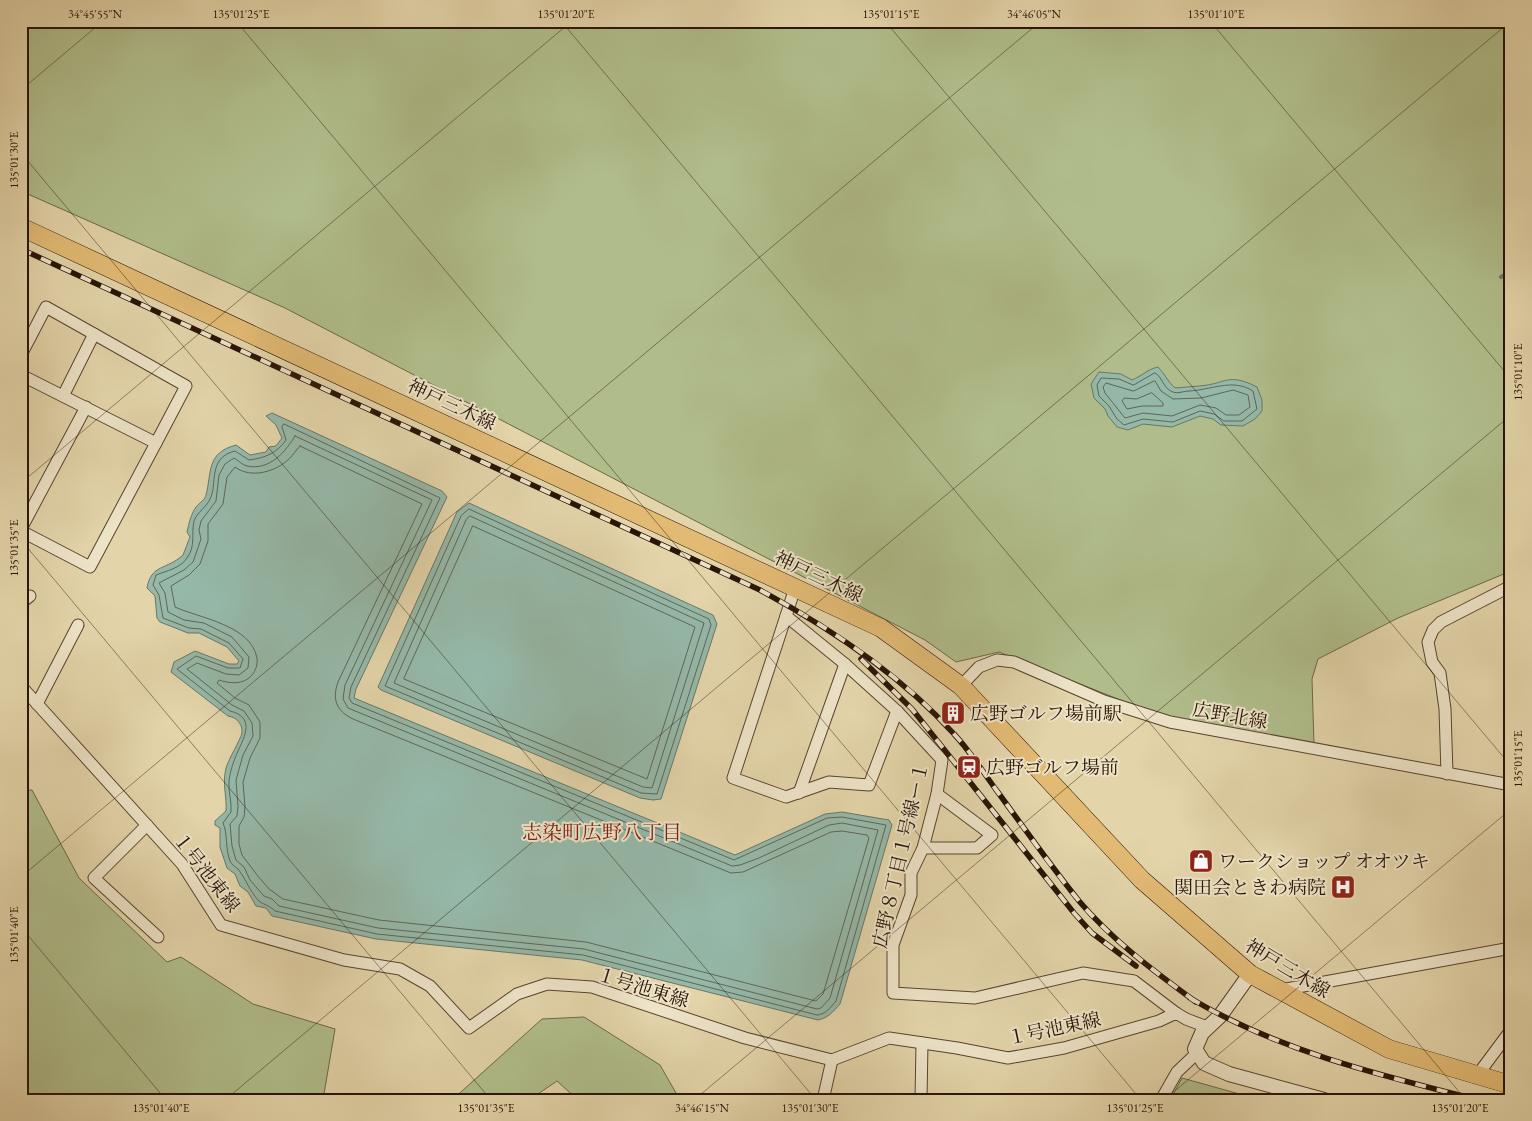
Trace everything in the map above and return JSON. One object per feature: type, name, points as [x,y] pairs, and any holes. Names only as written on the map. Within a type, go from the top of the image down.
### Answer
[{"type":"main road","name":"神戸三木線","points":[[21,227],[881,628],[961,686],[1142,880],[1250,974],[1389,1049],[1476,1077],[1511,1085]]},
{"type":"street","points":[[21,355],[46,307],[186,386],[90,567],[21,530],[86,407]]},
{"type":"street","points":[[63,396],[94,334]]},
{"type":"street","points":[[21,375],[156,443]]},
{"type":"street","points":[[1447,774],[1445,709],[1440,673],[1432,662],[1428,642],[1433,630],[1441,622],[1511,586]]},
{"type":"street","points":[[795,588],[733,778],[786,798],[829,782],[869,784],[897,711]]},
{"type":"street","name":"広野８丁目１号線ー１","points":[[786,616],[845,664],[897,711],[942,760],[937,794],[923,848],[911,873],[911,895],[893,944],[893,993],[975,998],[1082,973],[1134,981],[1176,1013]]},
{"type":"street","points":[[37,704],[78,625]]},
{"type":"street","name":"広野北線","points":[[961,686],[979,667],[997,660],[1014,662],[1104,701],[1170,722],[1511,785]]},
{"type":"street","points":[[798,793],[845,664]]},
{"type":"street","name":"１号池東線","points":[[21,686],[182,864],[221,925],[344,960],[400,969],[430,986],[469,1028],[518,994],[547,984],[592,987],[745,1038],[832,1060],[889,1038],[1008,1058],[1064,1048],[1159,1020],[1176,1013]]},
{"type":"street","points":[[923,848],[977,848],[992,836],[937,794]]},
{"type":"street","points":[[147,825],[94,878],[158,937]]},
{"type":"street","points":[[1280,991],[1511,948]]},
{"type":"street","points":[[1250,974],[1220,1016],[1207,1027],[1195,1049],[1197,1053],[1204,1063],[1229,1074],[1324,1100]]},
{"type":"street","points":[[1176,1013],[1207,1027]]},
{"type":"street","points":[[1476,1077],[1511,1030]]},
{"type":"street","points":[[921,1100],[922,1043]]},
{"type":"street","points":[[1161,1100],[1177,1072],[1197,1053]]},
{"type":"street","points":[[823,1100],[832,1060]]},
{"type":"green space","points":[[21,21],[1511,21],[1511,571],[1398,618],[1318,659],[1312,679],[1314,745],[1166,718],[999,652],[956,662],[925,640],[285,308],[21,191]]},
{"type":"green space","points":[[32,790],[79,878],[167,962],[181,957],[253,1004],[335,1029],[323,1100],[49,1100],[21,1096],[21,791]]},
{"type":"green space","points":[[584,1017],[660,1065],[680,1100],[578,1100],[557,1081],[529,1100],[452,1100],[542,1019]]},
{"type":"green space","points":[[1182,1078],[1261,1100],[1170,1100]]},
{"type":"water","points":[[1158,367],[1175,388],[1208,385],[1227,380],[1239,380],[1257,387],[1262,400],[1262,411],[1255,419],[1243,426],[1221,425],[1213,419],[1200,416],[1172,427],[1143,424],[1128,430],[1117,427],[1105,409],[1094,398],[1091,384],[1099,372],[1121,374],[1132,380]]},
{"type":"water","points":[[272,413],[442,491],[447,497],[356,689],[354,698],[735,855],[825,814],[842,812],[889,820],[892,825],[840,1004],[833,1012],[825,1018],[818,1020],[582,960],[376,939],[272,916],[266,908],[256,906],[248,892],[240,886],[235,874],[227,868],[220,847],[220,828],[215,825],[215,821],[226,811],[225,774],[227,764],[242,733],[240,724],[236,719],[228,716],[171,672],[174,662],[195,651],[229,664],[237,664],[239,661],[227,647],[199,633],[188,633],[160,622],[157,618],[155,596],[147,588],[149,580],[156,571],[183,555],[190,537],[187,532],[191,516],[205,497],[210,471],[215,458],[226,449],[236,445],[250,455],[266,452],[269,447],[276,446],[282,438],[276,425],[266,416]]},
{"type":"water","points":[[469,503],[713,615],[717,624],[661,799],[640,798],[381,690],[378,687],[457,512]]},
{"type":"waterway","points":[[1501,277],[1511,271]]},
{"type":"railway","points":[[21,249],[760,590],[838,636],[887,672],[933,712],[966,747],[1047,860],[1092,916],[1134,955],[1196,1002]]},
{"type":"railway","points":[[861,659],[912,709],[1074,913],[1092,933],[1136,966]]},
{"type":"railway","points":[[1190,998],[1224,1017],[1259,1033],[1330,1060],[1479,1100]]},
{"type":"place","name":"広野ゴルフ場前駅","points":[[953,713]]},
{"type":"place","name":"広野ゴルフ場前","points":[[969,767]]},
{"type":"place","name":"ワークショップ オオツキ","points":[[1201,861]]},
{"type":"place","name":"関田会ときわ病院","points":[[1343,887]]},
{"type":"district","name":"志染町広野八丁目","points":[[602,832]]}]
